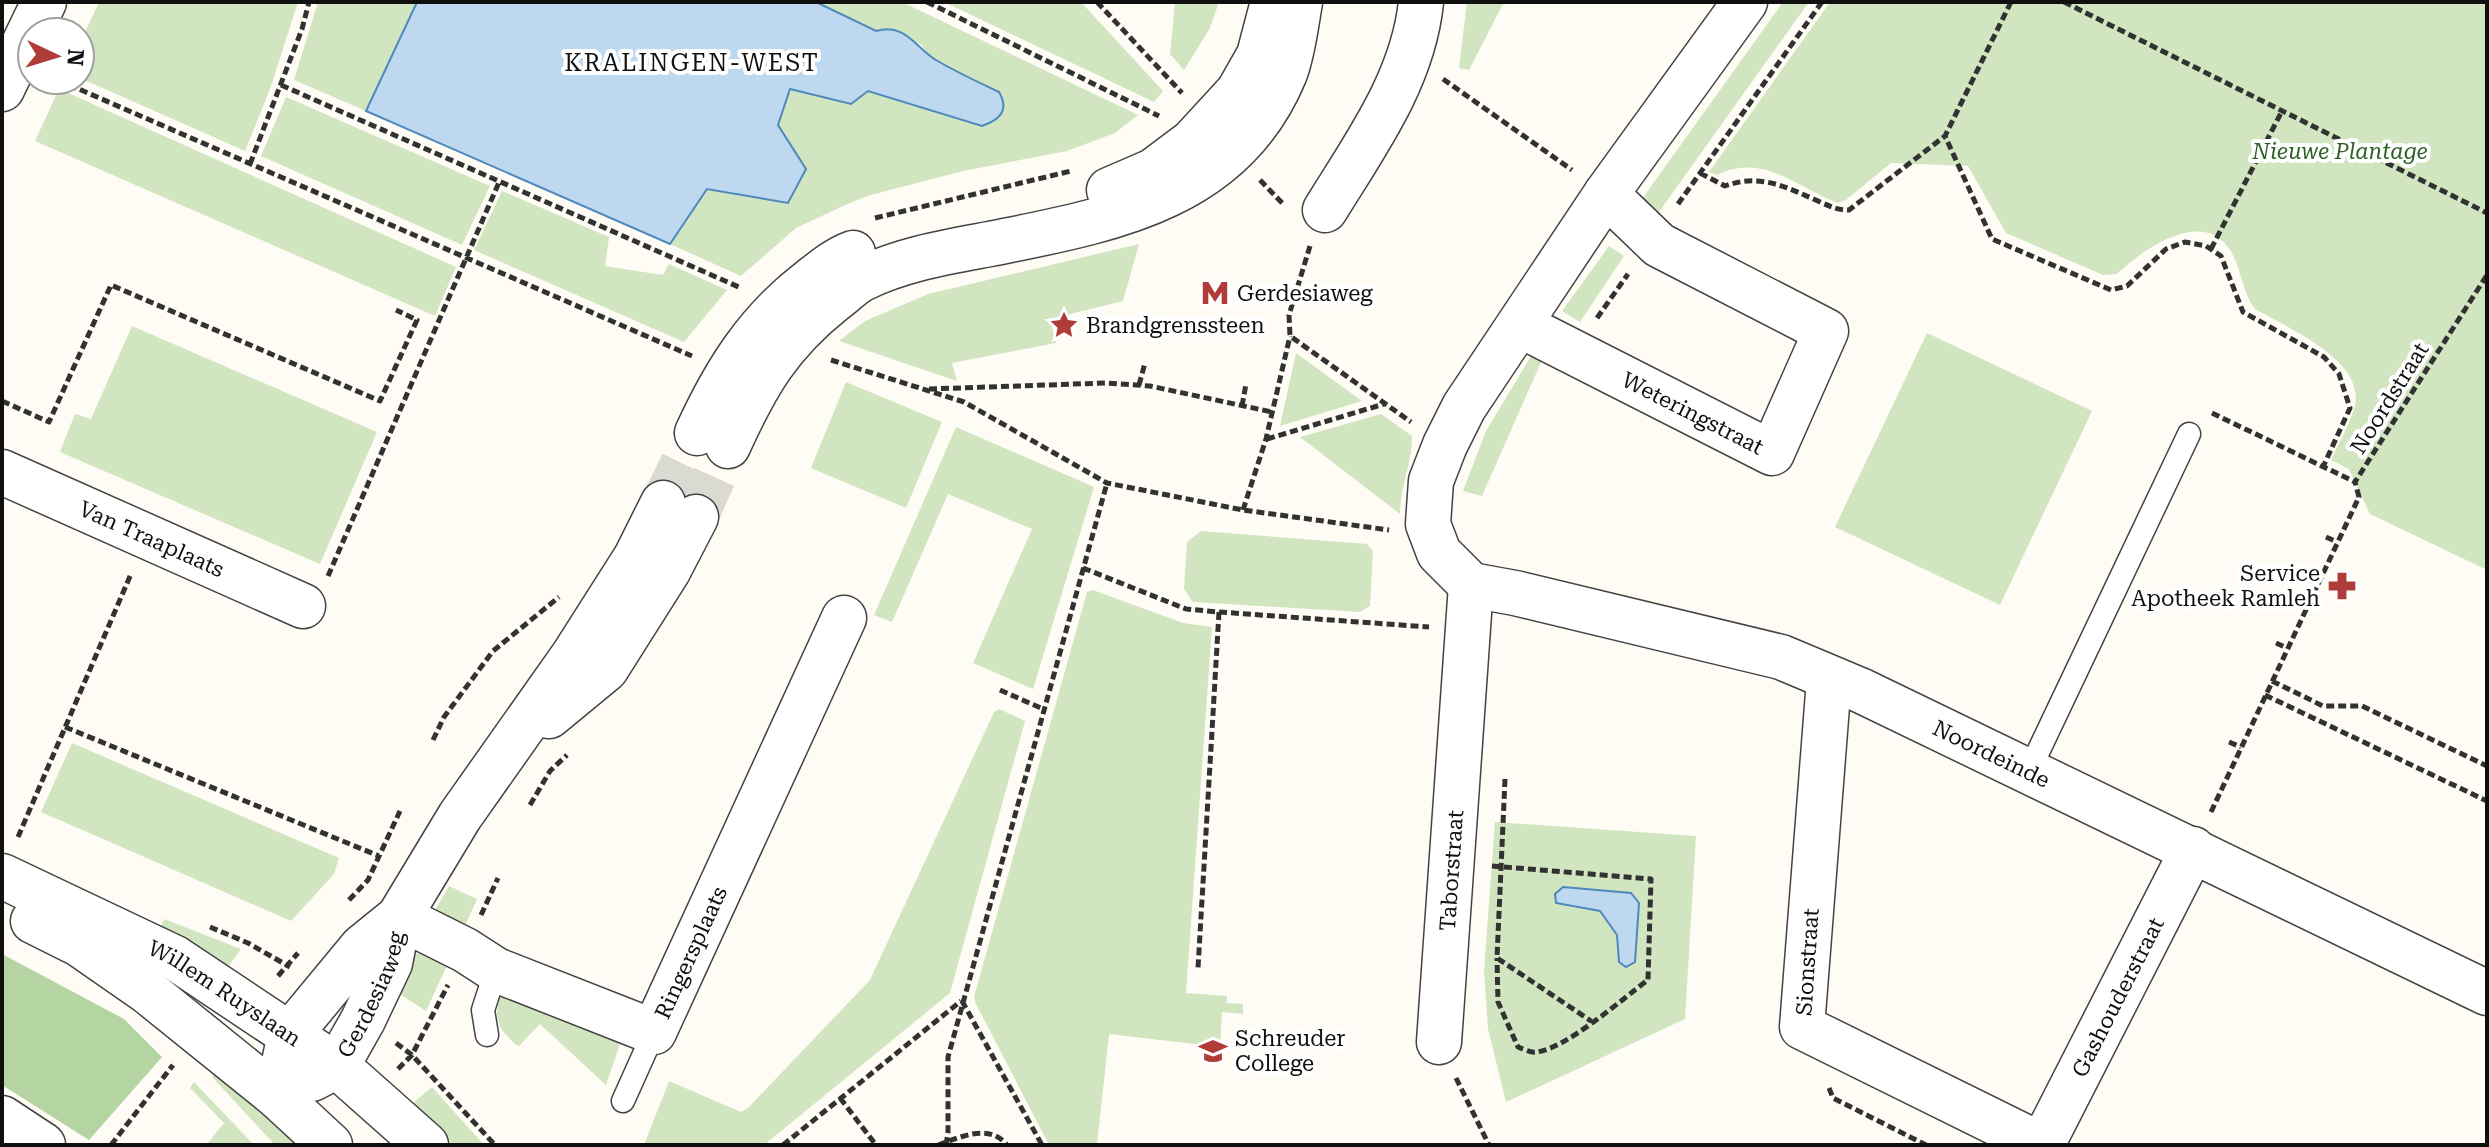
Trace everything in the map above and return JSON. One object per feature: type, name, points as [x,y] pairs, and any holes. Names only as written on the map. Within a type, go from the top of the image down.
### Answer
[{"type":"street","points":[[2,89],[44,2]]},
{"type":"street","points":[[1273,2],[1259,55],[1238,92],[1193,141],[1153,171],[1095,195],[902,233],[838,259],[784,300],[747,342],[719,385],[712,439],[751,395],[780,351],[808,321],[860,280],[911,260],[1090,224],[1168,196],[1214,167],[1233,151],[1261,118],[1285,72],[1300,2]]},
{"type":"street","points":[[1318,225],[1386,112],[1410,56],[1421,2]]},
{"type":"street","points":[[1471,585],[1439,553],[1428,524],[1431,481],[1445,445],[1464,407],[1606,194],[1745,2]]},
{"type":"street","name":"Weteringstraat","points":[[1520,325],[1772,453],[1826,331],[1659,245],[1606,194]]},
{"type":"street","name":"Van Traaplaats","points":[[2,472],[303,606]]},
{"type":"street","name":"Gerdesiaweg","points":[[277,1096],[290,1034],[362,947],[399,917],[460,816],[573,656],[636,557],[679,510]]},
{"type":"street","name":"Noordeinde","points":[[1471,585],[1781,657],[1829,680],[1862,691],[2487,993]]},
{"type":"street","name":"Taborstraat","points":[[1439,1042],[1471,585]]},
{"type":"street","name":"Ringersplaats","points":[[399,917],[481,960],[654,1032],[844,618]]},
{"type":"street","name":"Sionstraat","points":[[1829,680],[1802,1027],[2042,1145]]},
{"type":"street","name":"Gashouderstraat","points":[[2042,1145],[2193,849]]},
{"type":"street","name":"Willem Ruyslaan","points":[[8,861],[175,958],[290,1034],[337,1066],[426,1145]]},
{"type":"street","name":"Willem Ruyslaan","points":[[2,906],[79,944],[148,992],[277,1096],[330,1145]]},
{"type":"street","name":"Gerdesiaweg","points":[[277,1096],[337,1066],[390,963],[399,917]]},
{"type":"street","points":[[2,1118],[43,1145]]},
{"type":"lane","points":[[2029,771],[2189,434]]},
{"type":"lane","points":[[481,960],[487,1035]]},
{"type":"lane","points":[[623,1101],[654,1032]]},
{"type":"path","points":[[250,164],[309,2]]},
{"type":"path","points":[[927,2],[1167,120]]},
{"type":"path","points":[[1097,2],[1188,100]]},
{"type":"path","points":[[1573,352],[1822,2]]},
{"type":"path","points":[[1700,173],[1725,186],[1741,180],[1759,179],[1780,184],[1838,210],[1849,210],[1945,136],[2011,2]]},
{"type":"path","points":[[2064,2],[2487,213]]},
{"type":"path","points":[[1410,56],[1606,194]]},
{"type":"path","points":[[281,85],[742,288]]},
{"type":"path","points":[[95,96],[701,359]]},
{"type":"path","points":[[2211,249],[2282,111]]},
{"type":"path","points":[[1945,136],[1992,239],[2111,290],[2127,286],[2166,249],[2185,242],[2211,249],[2221,256],[2243,312],[2324,357],[2339,374],[2350,408],[2323,467]]},
{"type":"path","points":[[303,606],[325,584],[500,180]]},
{"type":"path","points":[[1243,510],[1266,439],[1290,336],[1289,315],[1318,225]]},
{"type":"path","name":"Noordstraat","points":[[2193,849],[2359,497],[2355,482],[2487,275]]},
{"type":"path","points":[[2,401],[49,422],[111,285],[380,401],[417,320],[396,310]]},
{"type":"path","points":[[1290,336],[1445,445]]},
{"type":"path","points":[[825,358],[964,402],[1107,483],[1243,510],[1386,529],[1439,553]]},
{"type":"path","points":[[1139,385],[1145,363]]},
{"type":"path","points":[[924,390],[1106,383],[1139,385],[1272,412]]},
{"type":"path","points":[[1242,406],[1246,384]]},
{"type":"path","points":[[1266,439],[1385,404]]},
{"type":"path","points":[[2189,434],[2202,408],[2355,482]]},
{"type":"path","points":[[946,1144],[948,1057],[1107,483]]},
{"type":"path","points":[[8,861],[147,537]]},
{"type":"path","points":[[2326,537],[2337,542]]},
{"type":"path","points":[[1083,568],[1186,609],[1467,630]]},
{"type":"path","points":[[433,740],[444,717],[493,651],[563,594]]},
{"type":"path","points":[[1198,968],[1219,612]]},
{"type":"path","points":[[2276,643],[2287,648]]},
{"type":"path","points":[[2272,681],[2323,706],[2362,706],[2487,766]]},
{"type":"path","points":[[1000,690],[1043,709]]},
{"type":"path","points":[[2265,695],[2487,801]]},
{"type":"path","points":[[65,727],[379,856]]},
{"type":"path","points":[[2229,742],[2241,747]]},
{"type":"path","points":[[1451,863],[1501,867],[1651,879],[1648,980],[1576,1034],[1534,1053],[1518,1047],[1498,1002],[1497,958],[1501,867],[1505,779]]},
{"type":"path","points":[[1497,958],[1591,1021]]},
{"type":"path","points":[[412,1055],[481,960]]},
{"type":"path","points":[[783,1145],[962,1000]]},
{"type":"path","points":[[962,1000],[1042,1145]]},
{"type":"path","points":[[1439,1042],[1489,1145]]},
{"type":"path","points":[[111,1145],[178,1058]]},
{"type":"path","points":[[840,1098],[876,1145]]},
{"type":"path","points":[[938,1145],[985,1132],[996,1134],[1007,1145]]},
{"type":"green space","points":[[99,2],[298,2],[270,89],[245,151],[96,85],[96,16],[93,16]]},
{"type":"green space","points":[[318,2],[417,2],[366,111],[294,80]]},
{"type":"green space","points":[[816,2],[902,2],[1138,115],[1115,133],[1067,151],[963,171],[867,196],[796,228],[741,276],[670,244],[707,189],[779,129],[790,89],[851,104],[868,91],[982,126],[999,92],[938,62],[928,55],[921,44],[876,31]]},
{"type":"green space","points":[[944,2],[1081,2],[1163,91],[1154,102]]},
{"type":"green space","points":[[1175,2],[1219,2],[1210,28],[1184,70],[1170,54]]},
{"type":"green space","points":[[1467,2],[1504,2],[1469,70],[1459,68]]},
{"type":"green space","points":[[1783,2],[1809,2],[1659,212],[1642,199]]},
{"type":"green space","name":"Nieuwe Plantage","points":[[1830,2],[2487,2],[2487,570],[2370,514],[2349,469],[2331,460],[2354,409],[2355,392],[2350,376],[2322,348],[2255,309],[2232,253],[2215,236],[2201,232],[2170,238],[2140,255],[2117,274],[2103,275],[2006,233],[1968,166],[1891,163],[1846,200],[1838,203],[1779,174],[1764,170],[1749,167],[1717,175],[1709,172]]},
{"type":"green space","points":[[56,96],[75,96],[456,267],[435,316],[35,141]]},
{"type":"green space","points":[[286,97],[490,186],[462,245],[261,156]]},
{"type":"green space","points":[[502,191],[609,237],[605,266],[663,275],[669,264],[727,290],[684,342],[474,250]]},
{"type":"green space","points":[[1139,244],[1123,301],[1050,319],[1056,343],[952,363],[957,381],[839,341],[865,321],[928,294]]},
{"type":"green space","points":[[1609,246],[1624,256],[1580,322],[1562,311]]},
{"type":"green space","points":[[132,326],[377,432],[320,564],[60,452],[75,414],[91,419]]},
{"type":"green space","points":[[1927,333],[2092,411],[2000,605],[1835,527]]},
{"type":"green space","points":[[1296,353],[1362,401],[1280,426]]},
{"type":"green space","points":[[1533,353],[1542,360],[1482,496],[1463,491],[1486,431]]},
{"type":"green space","points":[[846,382],[942,422],[906,508],[811,468]]},
{"type":"green space","points":[[1381,414],[1412,436],[1400,514],[1300,437]]},
{"type":"green space","points":[[956,427],[1094,487],[1033,689],[973,663],[1032,529],[948,494],[892,622],[874,615]]},
{"type":"green space","points":[[1201,531],[1367,544],[1373,551],[1370,606],[1360,612],[1193,602],[1184,589],[1187,542]]},
{"type":"green space","points":[[1093,590],[1183,623],[1212,627],[1186,993],[1227,996],[1227,1003],[1243,1004],[1243,1014],[1222,1012],[1220,1047],[1109,1034],[1097,1145],[1049,1145],[974,997],[1087,592]]},
{"type":"green space","points":[[999,709],[1025,721],[950,993],[764,1145],[644,1145],[669,1081],[741,1112],[870,980],[994,712]]},
{"type":"green space","points":[[72,743],[339,858],[334,874],[291,921],[41,812]]},
{"type":"green space","points":[[1495,822],[1696,836],[1685,1019],[1506,1102],[1488,1029],[1484,971]]},
{"type":"green space","points":[[449,886],[477,899],[463,930],[431,917]]},
{"type":"green space","points":[[164,919],[241,949],[225,971],[159,931]]},
{"type":"green space","points":[[410,951],[449,961],[426,1011],[392,989]]},
{"type":"green space","points":[[2,954],[124,1019],[162,1057],[89,1140],[2,1085]]},
{"type":"green space","points":[[501,992],[623,1035],[606,1085],[540,1024],[519,1046],[516,1045],[498,1022]]},
{"type":"green space","points":[[213,1070],[312,1145],[275,1145],[213,1078]]},
{"type":"green space","points":[[194,1082],[254,1145],[206,1145],[224,1123],[190,1088]]},
{"type":"green space","points":[[432,1087],[484,1145],[454,1145],[407,1108]]},
{"type":"water","points":[[417,2],[816,2],[876,31],[886,29],[902,33],[936,60],[999,92],[1003,110],[998,118],[982,126],[868,91],[851,104],[790,89],[778,125],[806,169],[788,203],[707,189],[670,244],[366,111]]},
{"type":"water","points":[[1563,887],[1631,893],[1639,903],[1635,962],[1626,967],[1619,962],[1617,935],[1600,911],[1556,903],[1555,894]]},
{"type":"tunnel","points":[[663,503],[697,433]]},
{"type":"tunnel","points":[[696,517],[728,446]]},
{"type":"place","name":"Gerdesiaweg","points":[[1215,293]]},
{"type":"place","name":"Brandgrenssteen","points":[[1064,325]]},
{"type":"place","name":"Service Apotheek Ramleh","points":[[2342,586]]},
{"type":"place","name":"Schreuder College","points":[[1213,1051]]},
{"type":"district","name":"KRALINGEN-WEST","points":[[692,63]]}]
